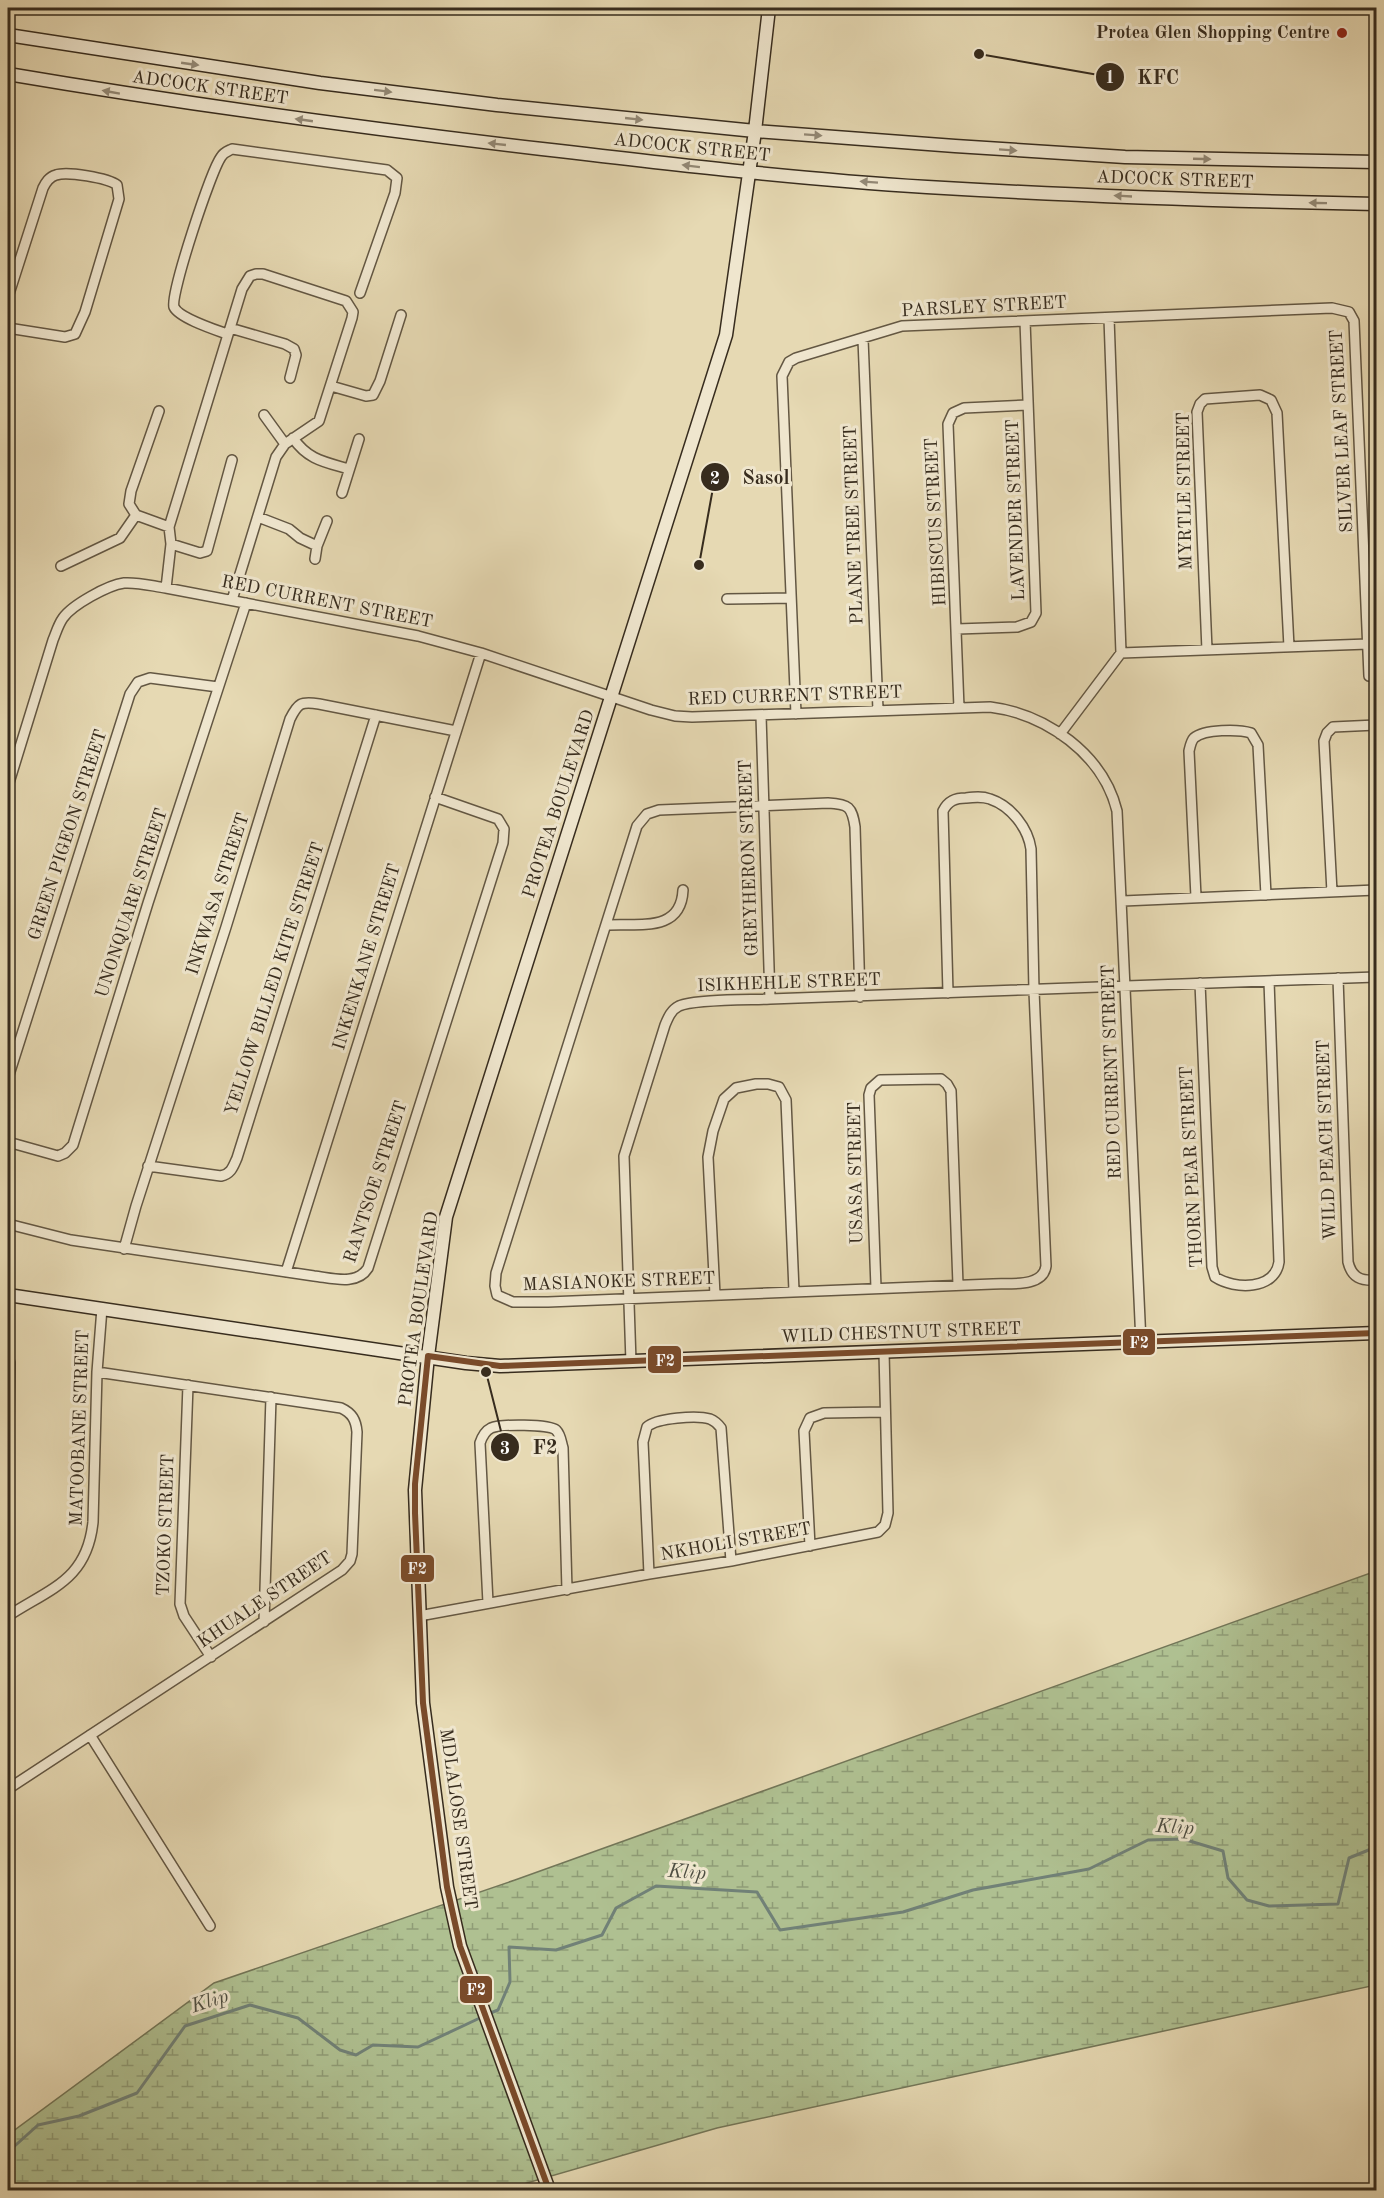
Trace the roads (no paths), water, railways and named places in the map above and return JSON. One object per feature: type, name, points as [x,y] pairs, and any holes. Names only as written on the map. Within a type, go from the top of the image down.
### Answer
[{"type":"street","name":"PROTEA BOULEVARD","points":[[419,1616],[415,1490],[428,1356],[446,1217],[726,335],[755,131],[769,8]]},
{"type":"street","name":"ADCOCK STREET","points":[[8,34],[320,83],[755,131],[1104,156],[1377,162]]},
{"type":"street","name":"ADCOCK STREET","points":[[8,74],[141,97],[372,129],[749,173],[927,187],[1180,199],[1377,204]]},
{"type":"street","points":[[290,378],[296,355],[294,349],[285,344],[229,331],[186,317],[177,312],[174,302],[177,281],[212,178],[225,152],[232,149],[387,170],[394,173],[397,178],[395,193],[360,293]]},
{"type":"street","points":[[8,297],[47,181],[60,174],[99,178],[117,185],[120,194],[78,330],[71,336],[8,328]]},
{"type":"street","points":[[166,588],[171,544],[169,527],[246,280],[256,274],[273,277],[346,301],[353,312],[319,421],[285,444],[276,457],[232,600]]},
{"type":"street","name":"SILVER LEAF STREET","points":[[1112,318],[1332,308],[1352,315],[1369,676]]},
{"type":"street","points":[[331,386],[366,396],[373,395],[380,381],[400,315]]},
{"type":"street","points":[[1060,734],[1121,653],[1112,318]]},
{"type":"street","name":"PARSLEY STREET","points":[[795,714],[782,376],[789,362],[902,326],[1112,318]]},
{"type":"street","name":"LAVENDER STREET","points":[[957,629],[1017,627],[1030,622],[1036,613],[1025,321]]},
{"type":"street","name":"PLANE TREE STREET","points":[[863,339],[878,710]]},
{"type":"street","name":"MYRTLE STREET","points":[[1207,650],[1197,412],[1205,399],[1260,395],[1272,400],[1277,413],[1289,647]]},
{"type":"street","name":"HIBISCUS STREET","points":[[959,708],[948,432],[950,418],[958,410],[964,408],[1029,405]]},
{"type":"street","points":[[159,411],[129,498],[131,510],[135,515],[169,527]]},
{"type":"street","points":[[264,415],[285,444]]},
{"type":"street","points":[[294,438],[309,456],[349,469]]},
{"type":"street","points":[[342,493],[359,439]]},
{"type":"street","points":[[171,544],[200,553],[207,551],[232,460]]},
{"type":"street","points":[[61,566],[120,538],[135,515]]},
{"type":"street","points":[[258,518],[289,529],[300,538],[317,546]]},
{"type":"street","points":[[315,559],[317,546],[327,521]]},
{"type":"street","name":"RED CURRENT STREET","points":[[8,786],[53,640],[63,618],[75,608],[117,584],[137,583],[166,588],[418,636],[481,653],[675,716],[761,716],[990,706],[1030,716],[1060,734],[1088,758],[1106,780],[1118,812],[1140,1343]]},
{"type":"street","points":[[727,599],[791,598]]},
{"type":"street","name":"UNONQUARE STREET","points":[[8,1142],[58,1156],[66,1153],[73,1145],[246,603]]},
{"type":"street","points":[[1121,653],[1368,644]]},
{"type":"street","name":"INKENKANE STREET","points":[[286,1272],[481,653]]},
{"type":"street","name":"GREEN PIGEON STREET","points":[[8,1078],[130,694],[138,682],[150,678],[218,687]]},
{"type":"street","name":"INKWASA STREET","points":[[124,1249],[148,1166],[226,927],[290,719],[296,708],[298,705],[309,702],[456,731]]},
{"type":"street","name":"YELLOW BILLED KITE STREET","points":[[148,1166],[221,1176],[232,1169],[376,715]]},
{"type":"street","name":"GREYHERON STREET","points":[[761,716],[771,999]]},
{"type":"street","points":[[1332,892],[1324,741],[1329,730],[1333,728],[1377,726]]},
{"type":"street","points":[[1196,897],[1189,751],[1191,743],[1202,734],[1240,730],[1251,733],[1258,745],[1266,895]]},
{"type":"street","name":"RANTSOE STREET","points":[[8,1224],[51,1236],[124,1249],[286,1272],[348,1279],[362,1276],[368,1268],[503,843],[504,829],[498,819],[435,796]]},
{"type":"street","points":[[948,993],[942,817],[950,801],[979,797],[992,799],[1001,804],[1018,820],[1029,836],[1034,991]]},
{"type":"street","name":"MASIANOKE STREET","points":[[860,997],[855,827],[852,811],[844,804],[658,810],[647,814],[637,826],[496,1274],[495,1286],[500,1297],[520,1302],[1028,1282],[1039,1279],[1046,1271],[1034,991]]},
{"type":"street","points":[[606,925],[659,922],[671,919],[680,908],[683,890]]},
{"type":"street","points":[[1123,901],[1377,890]]},
{"type":"street","name":"ISIKHEHLE STREET","points":[[631,1362],[624,1156],[668,1018],[676,1008],[687,1004],[771,999],[1377,977]]},
{"type":"street","name":"WILD PEACH STREET","points":[[1338,978],[1348,1262],[1355,1276],[1364,1280],[1377,1280]]},
{"type":"street","name":"THORN PEAR STREET","points":[[1200,983],[1212,1267],[1215,1277],[1225,1282],[1258,1284],[1272,1278],[1279,1262],[1269,981]]},
{"type":"street","name":"USASA STREET","points":[[876,1288],[869,1095],[871,1088],[880,1080],[941,1079],[951,1091],[958,1285]]},
{"type":"street","points":[[715,1295],[708,1152],[724,1099],[735,1088],[756,1084],[779,1086],[786,1100],[794,1291]]},
{"type":"street","name":"WILD CHESTNUT STREET","points":[[8,1294],[500,1366],[1377,1333]]},
{"type":"street","name":"MATOOBANE STREET","points":[[8,1616],[72,1574],[85,1558],[90,1545],[93,1522],[97,1372],[102,1308]]},
{"type":"street","name":"NKHOLI STREET","points":[[419,1616],[872,1534],[885,1525],[888,1498],[884,1352]]},
{"type":"street","points":[[8,1357],[10,1363],[8,1472]]},
{"type":"street","name":"KHUALE STREET","points":[[8,1789],[342,1570],[350,1561],[353,1540],[357,1432],[354,1418],[350,1413],[341,1408],[97,1372]]},
{"type":"street","name":"TZOKO STREET","points":[[188,1385],[180,1604],[184,1616],[211,1657]]},
{"type":"street","points":[[264,1622],[271,1397]]},
{"type":"street","points":[[810,1546],[804,1440],[807,1422],[814,1415],[824,1413],[885,1412]]},
{"type":"street","points":[[649,1574],[643,1442],[650,1423],[663,1420],[703,1418],[717,1422],[721,1428],[731,1561]]},
{"type":"street","points":[[488,1603],[480,1443],[487,1431],[495,1427],[545,1425],[556,1430],[561,1438],[567,1590]]},
{"type":"street","name":"MDLALOSE STREET","points":[[419,1616],[423,1703],[447,1887],[460,1946],[548,2187]]},
{"type":"street","points":[[90,1735],[210,1926]]},
{"type":"waterway","name":"Klip","points":[[488,2014],[498,2010],[510,1982],[509,1947],[556,1950],[602,1935],[616,1908],[656,1886],[757,1892],[780,1930],[903,1912],[973,1890],[1089,1869],[1148,1840],[1183,1839],[1223,1851],[1228,1878],[1247,1900],[1269,1906],[1338,1904],[1349,1858],[1376,1847]]},
{"type":"waterway","name":"Klip","points":[[8,2152],[38,2125],[79,2116],[137,2093],[185,2026],[250,2005],[298,2018],[340,2050],[356,2055],[373,2045],[418,2047],[482,2017]]},
{"type":"place","name":"Protea Glen Shopping Centre","points":[[1342,33]]},
{"type":"place","name":"KFC","points":[[979,54]]},
{"type":"place","name":"Sasol","points":[[699,565]]},
{"type":"place","name":"F2","points":[[486,1372]]}]
